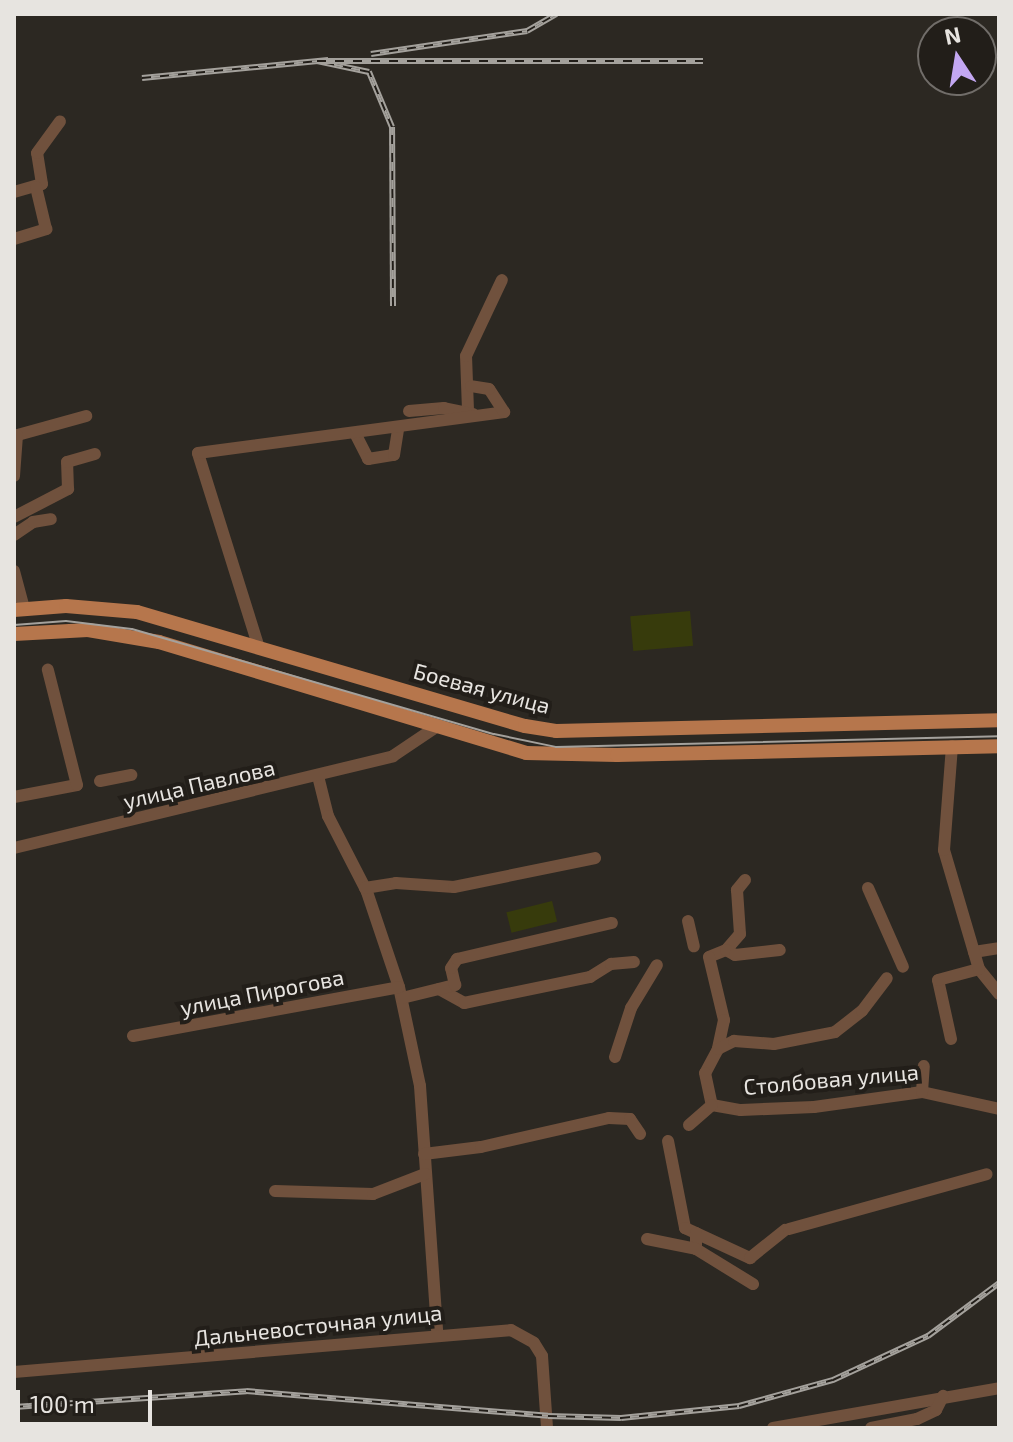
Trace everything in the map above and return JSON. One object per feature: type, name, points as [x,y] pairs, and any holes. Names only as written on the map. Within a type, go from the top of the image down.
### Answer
[{"type":"main road","name":"Боевая улица","points":[[19,609],[137,612],[525,726],[556,731],[999,720]]},
{"type":"main road","points":[[14,634],[88,630],[159,642],[526,753],[571,755],[999,746]]},
{"type":"main road","points":[[952,722],[952,746]]},
{"type":"street","points":[[14,192],[36,187],[42,179],[37,153],[60,121]]},
{"type":"street","points":[[14,239],[46,229],[36,187]]},
{"type":"street","points":[[474,414],[470,343],[502,280]]},
{"type":"street","points":[[409,411],[504,412],[489,389],[471,386]]},
{"type":"street","points":[[259,648],[198,453],[398,430],[474,414]]},
{"type":"street","points":[[14,476],[16,436],[86,416]]},
{"type":"street","points":[[356,435],[368,459],[394,455],[398,430]]},
{"type":"street","points":[[14,517],[68,489],[67,462],[95,454]]},
{"type":"street","points":[[14,535],[33,522],[51,519]]},
{"type":"street","points":[[14,571],[19,609]]},
{"type":"street","points":[[14,797],[77,785],[48,670]]},
{"type":"street","points":[[393,756],[413,735],[403,717]]},
{"type":"street","name":"улица Павлова","points":[[14,848],[393,756],[436,727]]},
{"type":"street","points":[[952,746],[944,850],[979,969],[999,994]]},
{"type":"street","points":[[100,781],[131,775]]},
{"type":"street","points":[[318,776],[328,816],[365,888],[400,993],[420,1086],[437,1332]]},
{"type":"street","points":[[365,888],[396,883],[454,887],[595,858]]},
{"type":"street","name":"Столбовая улица","points":[[745,880],[737,890],[740,934],[726,950],[709,957],[724,1020],[718,1049],[705,1073],[712,1105],[741,1110],[814,1107],[922,1092],[999,1109]]},
{"type":"street","points":[[868,888],[903,967]]},
{"type":"street","points":[[688,921],[694,946]]},
{"type":"street","points":[[439,989],[455,985],[451,968],[457,959],[612,923]]},
{"type":"street","points":[[974,952],[999,948]]},
{"type":"street","points":[[726,950],[735,955],[780,950]]},
{"type":"street","points":[[439,989],[464,1003],[590,977],[611,964],[634,962]]},
{"type":"street","points":[[615,1057],[631,1008],[657,965]]},
{"type":"street","points":[[951,1039],[938,980],[979,969]]},
{"type":"street","name":"Столбовая улица","points":[[718,1049],[734,1041],[774,1044],[835,1032],[862,1011],[887,978]]},
{"type":"street","name":"улица Пирогова","points":[[133,1036],[439,989]]},
{"type":"street","points":[[922,1092],[924,1066]]},
{"type":"street","points":[[689,1125],[712,1105]]},
{"type":"street","points":[[424,1154],[481,1147],[609,1118],[630,1119],[640,1134]]},
{"type":"street","points":[[668,1141],[685,1228],[750,1258],[787,1230],[987,1174]]},
{"type":"street","points":[[275,1191],[373,1194],[425,1174]]},
{"type":"street","points":[[696,1233],[696,1249]]},
{"type":"street","points":[[647,1239],[696,1249],[753,1284]]},
{"type":"street","name":"Дальневосточная улица","points":[[14,1372],[437,1332],[511,1330],[534,1343],[547,1372],[547,1428]]},
{"type":"street","points":[[773,1428],[999,1388]]},
{"type":"street","points":[[871,1428],[926,1415],[936,1410],[943,1396]]},
{"type":"green space","points":[[690,611],[693,646],[633,651],[630,616]]},
{"type":"green space","points":[[552,901],[557,921],[511,933],[506,912]]},
{"type":"tram line","points":[[14,625],[66,621],[132,629],[494,734],[556,747],[999,736]]},
{"type":"railway","points":[[371,54],[527,31],[557,14]]},
{"type":"railway","points":[[142,78],[328,60]]},
{"type":"railway","points":[[393,306],[392,127],[369,72],[317,61],[703,61]]},
{"type":"railway","points":[[14,1407],[246,1391],[548,1416],[621,1418],[739,1406],[833,1380],[928,1336],[999,1283]]}]
